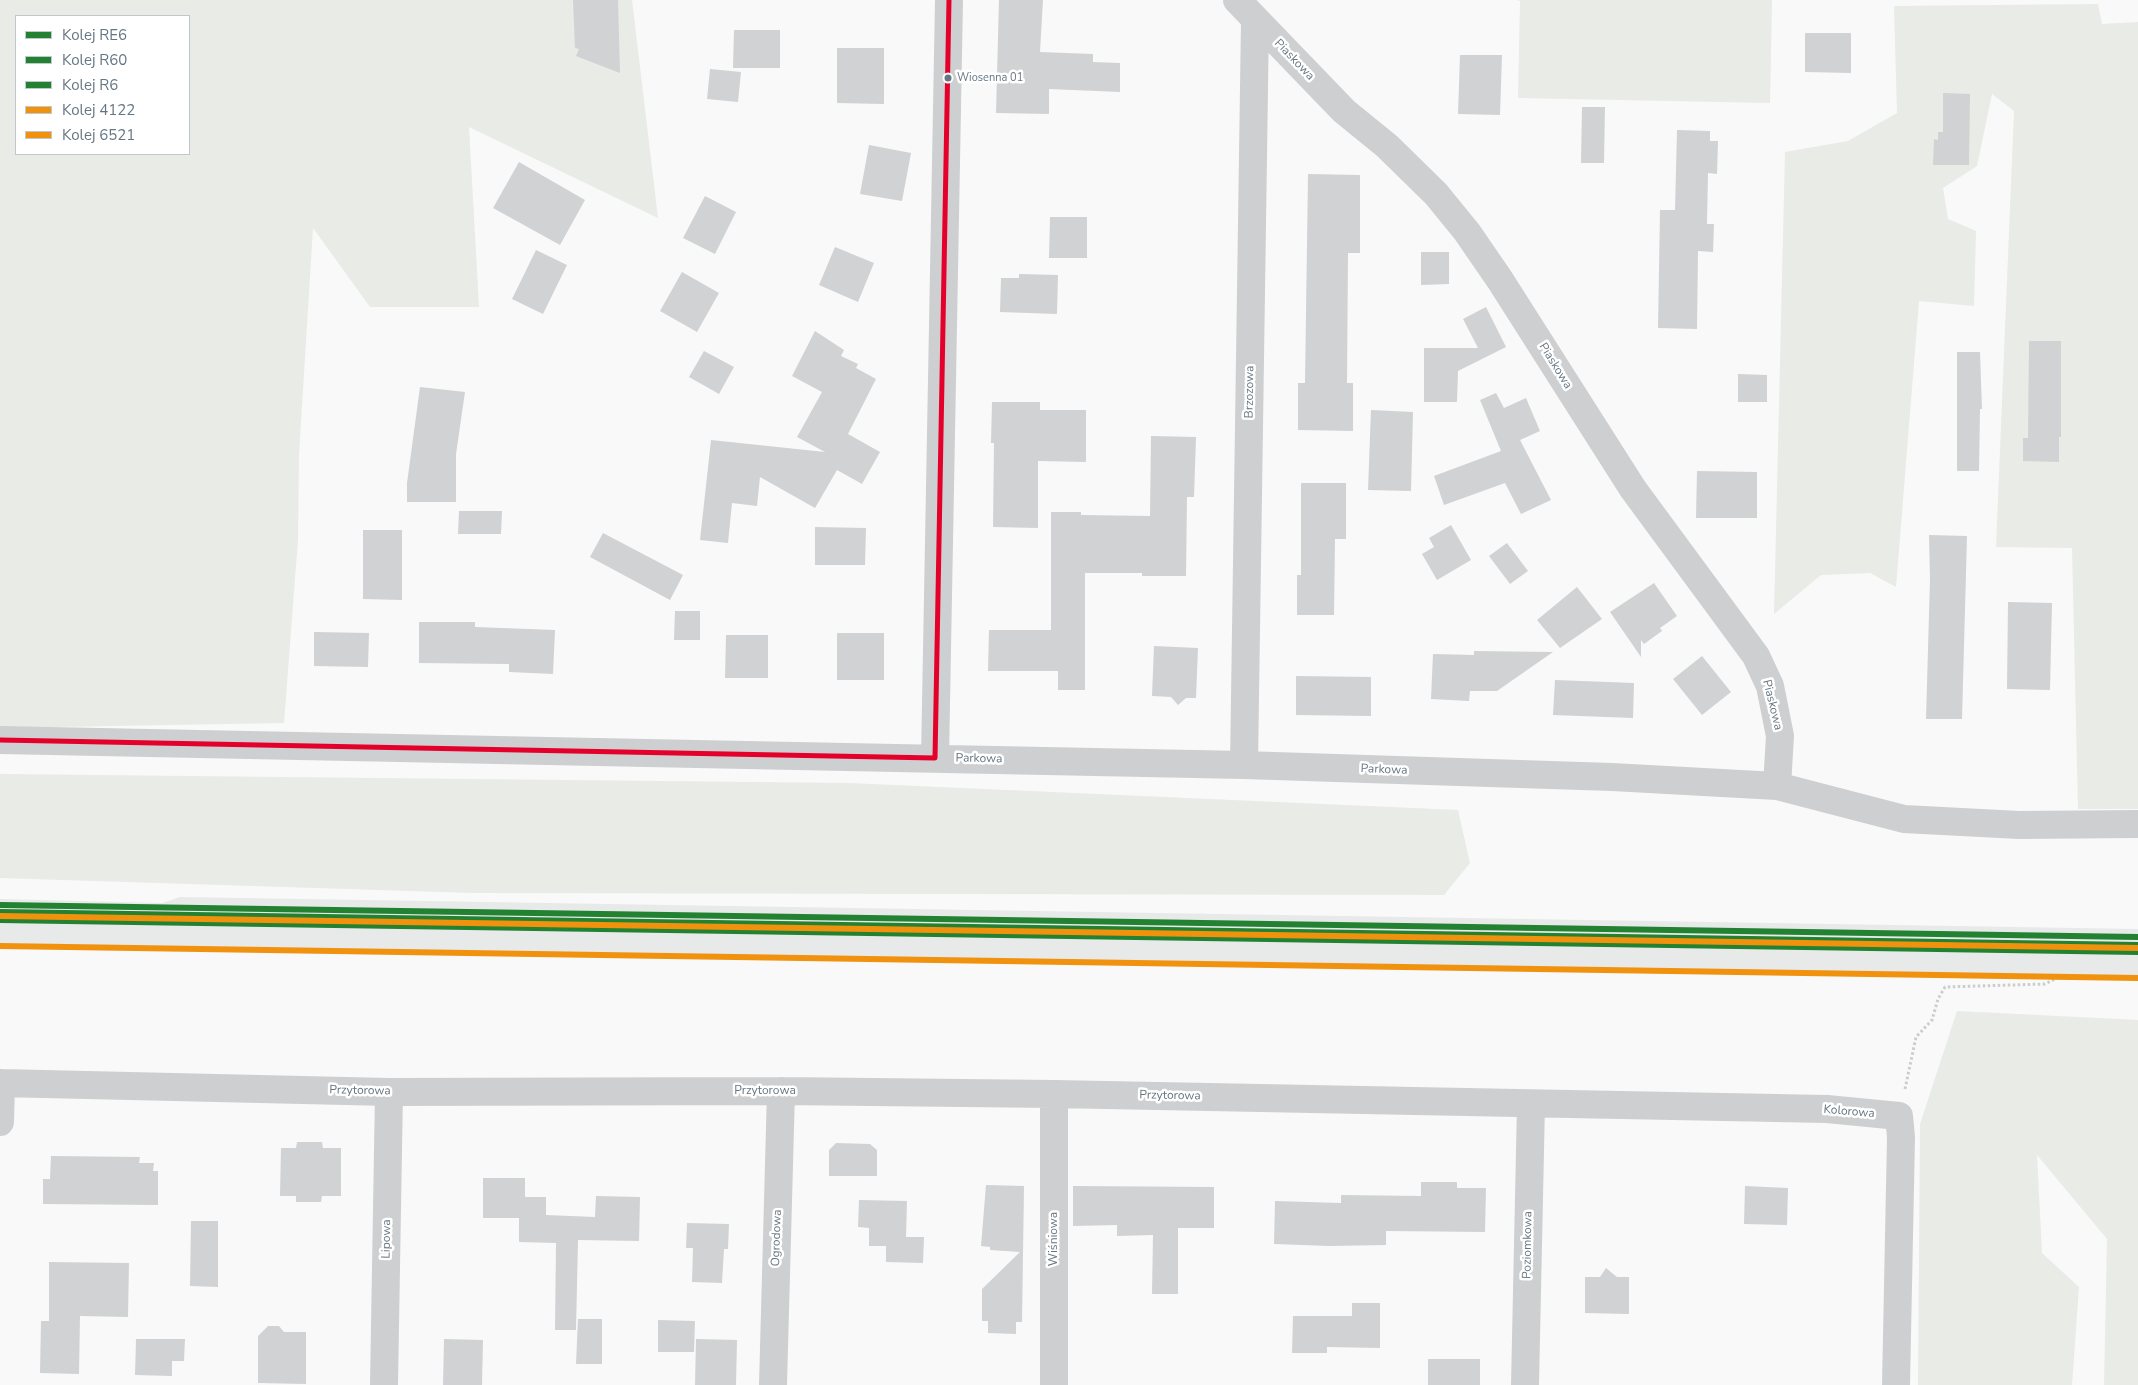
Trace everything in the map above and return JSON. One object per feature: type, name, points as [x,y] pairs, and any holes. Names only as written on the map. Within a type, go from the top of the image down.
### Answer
[{"type":"street","points":[[936,758],[949,0]]},
{"type":"street","name":"Piaskowa","points":[[1237,0],[1344,111],[1387,146],[1436,194],[1467,232],[1500,280],[1633,489],[1756,656],[1770,686],[1780,736],[1777,786]]},
{"type":"street","name":"Brzozowa","points":[[1244,765],[1256,20]]},
{"type":"street","name":"Parkowa","points":[[0,740],[1244,765],[1612,778],[1777,786],[1904,819],[2018,826],[2138,824]]},
{"type":"street","points":[[0,1083],[0,1122]]},
{"type":"street","name":"Przytorowa","points":[[0,1083],[390,1092],[781,1091],[1054,1094],[1531,1104]]},
{"type":"street","name":"Ogrodowa","points":[[773,1385],[781,1091]]},
{"type":"street","name":"Lipowa","points":[[384,1385],[390,1092]]},
{"type":"street","name":"Wiśniowa","points":[[1054,1094],[1054,1385]]},
{"type":"street","name":"Kolorowa","points":[[1531,1104],[1827,1109],[1899,1116]]},
{"type":"street","name":"Poziomkowa","points":[[1525,1385],[1531,1104]]},
{"type":"street","points":[[1896,1385],[1902,1137],[1899,1116]]},
{"type":"path","points":[[1899,1116],[1912,1063],[1916,1037],[1932,1020],[1938,1000],[1945,987],[2045,984],[2059,978],[2138,977]]},
{"type":"shaded area","points":[[0,0],[632,0],[658,218],[469,127],[479,307],[370,307],[313,228],[299,455],[298,539],[284,723],[0,728]]},
{"type":"shaded area","points":[[1517,0],[1772,0],[1770,103],[1518,98],[1520,1]]},
{"type":"shaded area","points":[[2098,4],[2102,24],[2138,22],[2138,809],[2078,809],[2072,548],[1996,547],[2014,111],[1992,94],[1977,166],[1943,188],[1948,219],[1976,231],[1974,306],[1919,301],[1896,587],[1870,573],[1821,575],[1774,614],[1785,152],[1848,141],[1897,113],[1894,6]]},
{"type":"shaded area","points":[[0,774],[849,783],[1458,810],[1470,863],[1444,895],[474,893],[0,878]]},
{"type":"shaded area","points":[[180,897],[2138,929],[2138,976],[2057,975],[2041,979],[0,948],[0,899],[162,903]]},
{"type":"shaded area","points":[[1957,1011],[2138,1020],[2138,1385],[2104,1385],[2107,1239],[2037,1155],[2042,1253],[2079,1287],[2072,1385],[1918,1385],[1920,1124]]},
{"type":"building","points":[[573,0],[618,0],[620,73],[576,56],[579,49],[575,48]]},
{"type":"building","points":[[999,0],[1043,0],[1040,52],[1093,54],[1093,62],[1120,63],[1120,92],[1049,89],[1049,114],[996,113]]},
{"type":"building","points":[[734,30],[780,30],[780,68],[733,68]]},
{"type":"building","points":[[1805,33],[1851,33],[1851,73],[1805,72]]},
{"type":"building","points":[[837,48],[884,48],[884,104],[837,103]]},
{"type":"building","points":[[1460,55],[1502,55],[1500,115],[1458,114]]},
{"type":"building","points":[[710,69],[741,72],[738,102],[707,99]]},
{"type":"building","points":[[1943,93],[1970,94],[1969,165],[1933,165],[1934,139],[1938,140],[1938,132],[1943,132]]},
{"type":"building","points":[[1582,107],[1605,107],[1604,163],[1581,163]]},
{"type":"building","points":[[1677,130],[1710,131],[1710,141],[1718,141],[1717,174],[1708,173],[1707,224],[1714,224],[1713,252],[1698,251],[1697,329],[1658,328],[1660,210],[1675,210]]},
{"type":"building","points":[[869,145],[911,153],[902,201],[860,194]]},
{"type":"building","points":[[519,162],[585,200],[560,245],[493,208]]},
{"type":"building","points":[[1308,174],[1360,175],[1360,253],[1348,253],[1347,383],[1353,383],[1353,431],[1298,430],[1298,383],[1305,383]]},
{"type":"building","points":[[705,196],[736,212],[715,254],[683,238]]},
{"type":"building","points":[[1050,217],[1087,217],[1087,258],[1049,258]]},
{"type":"building","points":[[835,247],[874,263],[858,302],[819,285]]},
{"type":"building","points":[[536,250],[567,265],[543,314],[512,299]]},
{"type":"building","points":[[1421,252],[1449,252],[1449,284],[1421,285]]},
{"type":"building","points":[[682,272],[719,293],[697,332],[660,311]]},
{"type":"building","points":[[1019,274],[1058,275],[1057,314],[1000,312],[1001,278],[1019,278]]},
{"type":"building","points":[[1486,307],[1506,347],[1458,371],[1457,402],[1424,402],[1424,348],[1478,348],[1463,319]]},
{"type":"building","points":[[815,331],[844,350],[841,356],[858,364],[856,368],[876,379],[848,434],[880,452],[862,484],[837,470],[815,508],[760,477],[757,506],[732,503],[728,543],[700,540],[711,440],[825,452],[797,437],[822,392],[792,376]]},
{"type":"building","points":[[2029,341],[2061,341],[2061,437],[2059,437],[2059,462],[2023,461],[2023,438],[2028,438]]},
{"type":"building","points":[[704,351],[734,367],[719,394],[689,377]]},
{"type":"building","points":[[1957,352],[1980,352],[1982,409],[1980,409],[1979,471],[1957,471]]},
{"type":"building","points":[[1738,374],[1767,375],[1767,402],[1738,402]]},
{"type":"building","points":[[420,387],[465,392],[456,454],[456,502],[407,502],[407,483]]},
{"type":"building","points":[[1496,393],[1504,408],[1526,398],[1540,431],[1520,440],[1551,500],[1521,514],[1505,483],[1444,505],[1434,476],[1501,451],[1480,400]]},
{"type":"building","points":[[992,402],[1040,402],[1040,410],[1086,410],[1086,462],[1038,461],[1038,528],[993,527],[994,443],[991,443]]},
{"type":"building","points":[[1371,410],[1413,412],[1411,491],[1368,490]]},
{"type":"building","points":[[1151,436],[1196,437],[1194,497],[1187,497],[1186,576],[1142,576],[1142,573],[1085,573],[1085,690],[1058,690],[1058,671],[988,671],[989,630],[1051,630],[1051,512],[1081,512],[1081,515],[1150,516]]},
{"type":"building","points":[[1697,471],[1757,472],[1757,518],[1696,518]]},
{"type":"building","points":[[1301,483],[1346,483],[1346,539],[1335,539],[1334,615],[1297,615],[1297,575],[1301,575]]},
{"type":"building","points":[[459,511],[502,511],[501,534],[458,534]]},
{"type":"building","points":[[1451,525],[1471,560],[1437,580],[1422,554],[1434,547],[1429,538]]},
{"type":"building","points":[[815,527],[866,528],[865,565],[815,565]]},
{"type":"building","points":[[363,530],[402,530],[402,600],[363,599]]},
{"type":"building","points":[[603,533],[683,575],[670,600],[590,557]]},
{"type":"building","points":[[1929,535],[1967,536],[1962,719],[1926,719],[1930,579]]},
{"type":"building","points":[[1507,543],[1528,571],[1510,584],[1489,556]]},
{"type":"building","points":[[1654,583],[1677,616],[1660,628],[1662,631],[1644,644],[1641,640],[1641,657],[1610,612]]},
{"type":"building","points":[[1577,587],[1602,619],[1560,648],[1537,620]]},
{"type":"building","points":[[2008,602],[2052,603],[2050,690],[2007,689]]},
{"type":"building","points":[[675,611],[700,611],[700,640],[674,640]]},
{"type":"building","points":[[419,622],[475,622],[475,627],[555,630],[553,674],[509,672],[509,664],[419,663]]},
{"type":"building","points":[[314,632],[369,633],[368,667],[314,666]]},
{"type":"building","points":[[837,633],[884,633],[884,680],[837,680]]},
{"type":"building","points":[[726,635],[768,635],[768,678],[725,678]]},
{"type":"building","points":[[1154,646],[1198,648],[1196,698],[1186,698],[1178,705],[1171,697],[1152,696]]},
{"type":"building","points":[[1474,651],[1553,652],[1497,691],[1470,691],[1469,701],[1431,699],[1433,654],[1474,655]]},
{"type":"building","points":[[1702,656],[1731,692],[1702,715],[1673,679]]},
{"type":"building","points":[[1296,676],[1371,677],[1371,716],[1296,715]]},
{"type":"building","points":[[1555,680],[1634,683],[1633,718],[1553,715]]},
{"type":"building","points":[[297,1142],[322,1142],[323,1148],[341,1148],[341,1196],[322,1196],[321,1202],[296,1202],[296,1196],[280,1196],[281,1148],[296,1148]]},
{"type":"building","points":[[836,1143],[870,1144],[877,1150],[877,1176],[829,1176],[829,1150]]},
{"type":"building","points":[[51,1156],[140,1157],[139,1163],[154,1163],[153,1171],[158,1171],[158,1205],[43,1204],[43,1179],[50,1179]]},
{"type":"building","points":[[483,1178],[525,1178],[525,1197],[546,1197],[546,1215],[595,1217],[596,1196],[640,1197],[639,1241],[578,1240],[576,1330],[555,1330],[556,1243],[519,1242],[519,1218],[483,1218]]},
{"type":"building","points":[[1421,1182],[1457,1182],[1457,1188],[1486,1188],[1485,1232],[1386,1231],[1386,1245],[1329,1246],[1274,1244],[1275,1201],[1341,1203],[1341,1195],[1421,1196]]},
{"type":"building","points":[[986,1185],[1024,1186],[1022,1322],[1016,1322],[1016,1334],[988,1333],[988,1321],[982,1321],[982,1289],[1020,1252],[990,1250],[990,1247],[981,1246]]},
{"type":"building","points":[[1073,1186],[1214,1187],[1214,1228],[1178,1228],[1178,1294],[1152,1294],[1153,1235],[1117,1236],[1117,1225],[1073,1226]]},
{"type":"building","points":[[1745,1186],[1788,1188],[1787,1225],[1744,1224]]},
{"type":"building","points":[[859,1200],[907,1201],[906,1237],[924,1237],[923,1263],[886,1262],[886,1246],[869,1246],[869,1228],[858,1227]]},
{"type":"building","points":[[191,1221],[218,1221],[218,1287],[190,1286]]},
{"type":"building","points":[[687,1223],[729,1224],[728,1249],[724,1249],[722,1283],[692,1282],[693,1248],[686,1248]]},
{"type":"building","points":[[49,1262],[129,1263],[128,1317],[80,1316],[79,1374],[40,1373],[41,1321],[49,1321]]},
{"type":"building","points":[[1606,1268],[1617,1277],[1629,1277],[1629,1314],[1585,1313],[1585,1277],[1600,1277]]},
{"type":"building","points":[[1352,1303],[1380,1303],[1380,1348],[1327,1347],[1327,1353],[1292,1353],[1293,1316],[1352,1316]]},
{"type":"building","points":[[578,1319],[602,1319],[602,1364],[576,1364]]},
{"type":"building","points":[[658,1320],[695,1321],[694,1352],[658,1352]]},
{"type":"building","points":[[268,1326],[279,1326],[284,1332],[306,1332],[306,1384],[258,1383],[258,1336]]},
{"type":"building","points":[[136,1339],[185,1339],[184,1361],[172,1361],[172,1376],[135,1375]]},
{"type":"building","points":[[444,1339],[483,1340],[482,1385],[443,1385]]},
{"type":"building","points":[[696,1339],[737,1340],[736,1385],[695,1385]]},
{"type":"building","points":[[1428,1359],[1480,1359],[1480,1385],[1428,1385]]},
{"type":"rail line","name":"R6","points":[[0,905],[2138,937]]},
{"type":"rail line","name":"RE6","points":[[0,912],[2138,945]]},
{"type":"rail line","name":"6521","points":[[0,916],[2138,948]]},
{"type":"rail line","name":"R60","points":[[0,920],[2138,952]]},
{"type":"rail line","name":"4122","points":[[0,946],[2138,978]]},
{"type":"transit line","points":[[935,758],[949,0]]},
{"type":"transit line","points":[[0,740],[935,758]]},
{"type":"place","name":"Wiosenna 01","points":[[948,78]]}]
